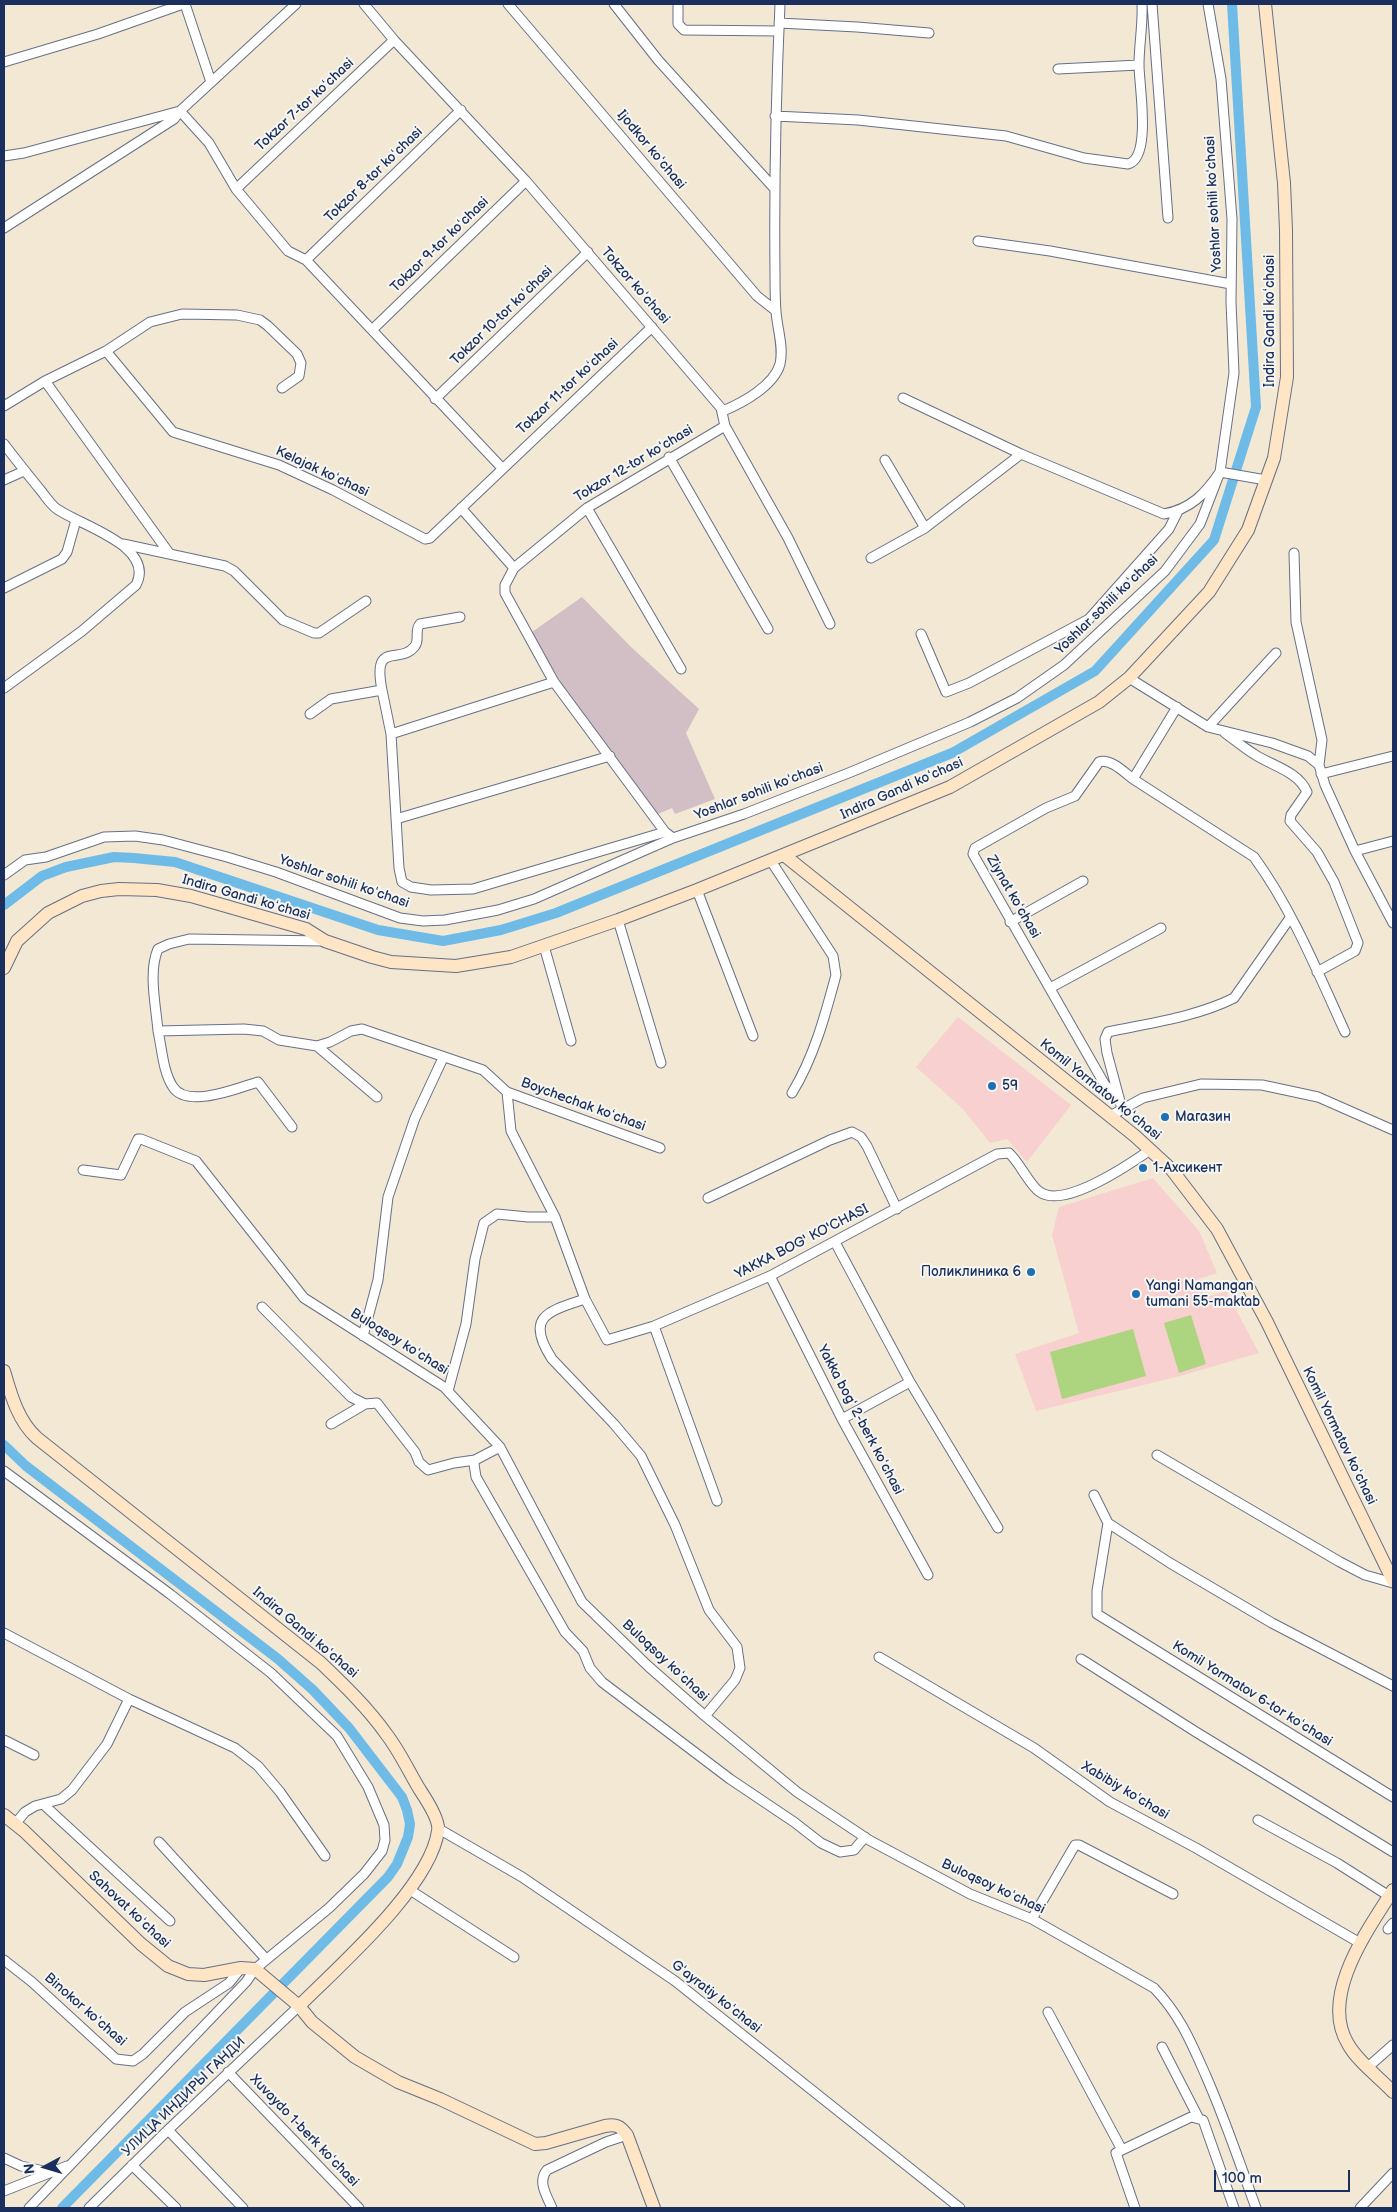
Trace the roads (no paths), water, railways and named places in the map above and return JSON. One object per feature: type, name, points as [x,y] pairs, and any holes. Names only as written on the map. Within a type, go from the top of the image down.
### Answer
[{"type":"street","points":[[4,62],[98,34],[184,4],[212,82]]},
{"type":"street","points":[[4,228],[174,119],[180,111],[296,4]]},
{"type":"street","name":"Tokzor koʻchasi","points":[[364,4],[394,40],[462,110],[526,181],[723,411]]},
{"type":"street","name":"Ijodkor koʻchasi","points":[[508,4],[757,296],[776,311]]},
{"type":"street","points":[[614,4],[658,60],[774,188]]},
{"type":"street","points":[[678,4],[678,24],[684,30],[857,27],[929,33]]},
{"type":"street","points":[[780,4],[774,188],[776,311],[780,337],[780,363],[776,374],[746,399],[723,411],[725,426],[788,538],[830,624]]},
{"type":"street","points":[[775,116],[858,120],[1006,136],[1084,158],[1128,164],[1139,154],[1143,124],[1139,65],[1142,4]]},
{"type":"street","points":[[1152,4],[1168,218]]},
{"type":"street","name":"Yoshlar sohili koʻchasi","points":[[4,875],[25,860],[46,857],[104,837],[135,836],[163,840],[235,860],[400,918],[423,921],[445,920],[498,910],[534,899],[673,838],[744,814],[970,722],[1017,698],[1064,665],[1165,571],[1200,524],[1220,472],[1234,373],[1231,284],[1232,219],[1221,79],[1208,4]]},
{"type":"street","name":"Indira Gandi koʻchasi","points":[[4,968],[17,941],[48,913],[82,896],[119,889],[157,890],[191,896],[306,929],[325,941],[372,957],[432,966],[484,963],[511,957],[697,890],[950,787],[1099,702],[1129,678],[1209,592],[1248,530],[1260,479],[1274,458],[1287,377],[1284,183],[1265,4]]},
{"type":"street","name":"Tokzor 7-tor koʻchasi","points":[[236,189],[394,40]]},
{"type":"street","points":[[1058,70],[1139,65]]},
{"type":"street","name":"Tokzor 8-tor koʻchasi","points":[[306,260],[462,110]]},
{"type":"street","points":[[180,111],[209,143],[236,189],[288,251],[306,260],[373,328],[435,399],[502,468]]},
{"type":"street","points":[[4,156],[24,153],[180,111]]},
{"type":"street","name":"Tokzor 9-tor koʻchasi","points":[[373,328],[526,181]]},
{"type":"street","points":[[978,240],[1231,284]]},
{"type":"street","name":"Tokzor 10-tor koʻchasi","points":[[435,399],[588,252]]},
{"type":"street","points":[[4,406],[45,381],[106,351],[150,322],[193,313],[250,317],[268,326],[296,354],[301,363],[299,376],[282,388]]},
{"type":"street","name":"Tokzor 11-tor koʻchasi","points":[[502,468],[652,327]]},
{"type":"street","name":"Kelajak koʻchasi","points":[[106,351],[176,433],[279,465],[333,490],[425,539],[430,538],[502,468]]},
{"type":"street","points":[[45,381],[169,552]]},
{"type":"street","points":[[903,398],[1021,454],[1164,514],[1178,511],[1206,493],[1220,472],[1260,479]]},
{"type":"street","name":"Tokzor 12-tor koʻchasi","points":[[514,568],[587,508],[669,457],[725,426]]},
{"type":"street","points":[[4,444],[24,471],[56,508],[120,544],[135,556],[140,566],[140,577],[136,585],[82,631],[4,688]]},
{"type":"street","points":[[871,558],[925,528],[1004,469],[1021,454]]},
{"type":"street","points":[[669,457],[768,629]]},
{"type":"street","points":[[885,460],[925,528]]},
{"type":"street","points":[[4,480],[24,471]]},
{"type":"street","points":[[461,508],[514,568],[505,585],[505,592],[554,682],[665,832],[673,838]]},
{"type":"street","points":[[587,508],[681,669]]},
{"type":"street","points":[[921,634],[946,692],[969,683],[1089,619],[1169,529],[1178,511]]},
{"type":"street","points":[[4,588],[62,559],[67,552],[76,520]]},
{"type":"street","points":[[120,544],[169,552],[225,566],[234,571],[283,620],[314,633],[318,633],[366,601]]},
{"type":"street","points":[[1294,553],[1296,622],[1322,740],[1320,770]]},
{"type":"street","name":"Yoshlar sohili koʻchasi","points":[[460,617],[420,624],[417,628],[417,643],[414,648],[386,658],[382,662],[378,673],[391,734],[399,868],[402,882],[410,887],[431,890],[473,889],[665,832]]},
{"type":"street","points":[[1208,727],[1276,653]]},
{"type":"street","points":[[1129,678],[1208,727],[1272,743],[1308,756],[1320,770],[1356,852],[1393,924]]},
{"type":"street","points":[[391,734],[554,682]]},
{"type":"street","points":[[310,714],[332,699],[382,690]]},
{"type":"street","points":[[1133,779],[1177,707]]},
{"type":"street","points":[[1221,730],[1254,754],[1289,772],[1303,783],[1307,792],[1291,815],[1290,821],[1317,852],[1334,882],[1358,943],[1355,951],[1317,972]]},
{"type":"street","points":[[396,819],[610,756]]},
{"type":"street","points":[[1320,770],[1393,756]]},
{"type":"street","name":"Ziynat koʻchasi","points":[[1119,1097],[1105,1085],[977,865],[973,854],[975,848],[1046,808],[1075,796],[1099,762],[1104,760],[1254,857],[1264,870],[1290,918],[1345,1032]]},
{"type":"street","points":[[1356,852],[1393,841]]},
{"type":"street","name":"Komil Yormatov koʻchasi","points":[[784,855],[1110,1116],[1172,1170],[1217,1230],[1267,1322],[1393,1582]]},
{"type":"street","points":[[770,860],[833,956],[836,966],[836,975],[822,1027],[804,1073],[792,1094]]},
{"type":"street","points":[[1010,922],[1083,881]]},
{"type":"street","points":[[697,890],[753,1036]]},
{"type":"street","points":[[1122,1109],[1107,1053],[1105,1039],[1108,1032],[1192,1013],[1223,1004],[1234,998],[1290,918]]},
{"type":"street","points":[[618,920],[661,1063]]},
{"type":"street","points":[[1050,988],[1161,928]]},
{"type":"street","points":[[292,1128],[258,1082],[200,1098],[186,1097],[174,1089],[158,1031],[154,986],[154,958],[158,949],[190,939],[325,941]]},
{"type":"street","points":[[544,946],[571,1041]]},
{"type":"street","points":[[158,1031],[244,1029],[264,1031],[279,1040],[317,1046],[377,1097]]},
{"type":"street","name":"Boychechak koʻchasi","points":[[317,1046],[330,1042],[351,1031],[362,1029],[443,1058],[484,1070],[507,1092],[660,1148]]},
{"type":"street","points":[[362,1336],[378,1280],[388,1197],[415,1118],[443,1058]]},
{"type":"street","points":[[1110,1116],[1143,1098],[1201,1084],[1262,1085],[1318,1097],[1393,1130]]},
{"type":"street","name":"YAKKA BOG' KO'CHASI","points":[[507,1092],[511,1132],[555,1217],[585,1299],[607,1340],[654,1326],[770,1276],[998,1154],[1009,1154],[1039,1192],[1054,1196],[1064,1195],[1110,1177],[1150,1150]]},
{"type":"street","points":[[708,1198],[830,1140],[852,1132],[861,1137],[867,1146],[897,1209]]},
{"type":"street","name":"Buloqsoy koʻchasi","points":[[83,1170],[121,1175],[138,1140],[141,1139],[196,1161],[304,1298],[448,1390],[500,1447],[582,1602],[648,1666],[705,1716],[797,1792],[865,1837],[970,1894],[1032,1919],[1154,1988],[1168,2003],[1186,2031],[1223,2116],[1256,2208]]},
{"type":"street","points":[[448,1390],[466,1324],[475,1259],[484,1222],[486,1219],[497,1214],[528,1218],[555,1217]]},
{"type":"street","points":[[834,1242],[910,1382],[998,1528]]},
{"type":"street","name":"Yakka bogʻ 2-berk koʻchasi","points":[[770,1276],[842,1420],[928,1575]]},
{"type":"street","points":[[585,1299],[550,1311],[543,1317],[541,1335],[545,1348],[552,1359],[614,1424],[641,1456],[675,1525],[709,1610],[737,1647],[740,1668],[735,1680],[705,1716]]},
{"type":"street","points":[[262,1307],[342,1390],[365,1404]]},
{"type":"street","points":[[654,1326],[718,1502]]},
{"type":"street","name":"Indira Gandi koʻchasi","points":[[4,1371],[17,1410],[25,1425],[36,1438],[320,1663],[352,1692],[388,1735],[430,1806],[439,1829]]},
{"type":"street","points":[[842,1420],[910,1382]]},
{"type":"street","points":[[330,1424],[365,1404],[377,1403],[415,1452],[420,1462],[428,1470],[454,1462],[475,1460],[500,1447]]},
{"type":"street","points":[[1157,1455],[1340,1562],[1365,1575],[1393,1582]]},
{"type":"street","points":[[475,1460],[476,1476],[520,1555],[565,1632],[583,1651],[590,1668],[602,1682],[730,1779],[794,1822],[821,1843],[840,1852],[854,1850],[865,1837]]},
{"type":"street","points":[[4,1471],[170,1594],[271,1673],[337,1736],[368,1787],[384,1825],[385,1840],[382,1851],[364,1874],[329,1908],[255,1969],[246,1982],[29,2208]]},
{"type":"street","points":[[1094,1495],[1108,1523],[1170,1563],[1272,1623],[1393,1686]]},
{"type":"street","name":"Komil Yormatov 6-tor koʻchasi","points":[[1108,1523],[1097,1591],[1097,1614],[1393,1798]]},
{"type":"street","points":[[4,1633],[129,1699],[235,1748],[258,1766],[280,1792],[325,1856]]},
{"type":"street","name":"Xabibiy koʻchasi","points":[[879,1656],[1034,1748],[1110,1802],[1360,1943]]},
{"type":"street","points":[[1081,1659],[1196,1732],[1393,1852]]},
{"type":"street","points":[[15,1824],[25,1812],[61,1799],[72,1790],[107,1744],[129,1699]]},
{"type":"street","points":[[4,1740],[34,1755]]},
{"type":"street","points":[[43,1804],[170,1921]]},
{"type":"street","name":"Sahovat koʻchasi","points":[[4,1815],[141,1944],[168,1966],[188,1974],[204,1975],[241,1968],[255,1969]]},
{"type":"street","points":[[1258,1820],[1391,1893],[1360,1943],[1341,1990],[1339,2020],[1342,2034],[1349,2046],[1393,2092]]},
{"type":"street","points":[[294,2002],[365,1941],[410,1890],[431,1859],[439,1829]]},
{"type":"street","name":"Gʻayratiy koʻchasi","points":[[439,1829],[522,1877],[675,1981],[960,2208]]},
{"type":"street","points":[[159,1842],[266,1959]]},
{"type":"street","points":[[1032,1919],[1075,1845],[1173,1894]]},
{"type":"street","points":[[410,1890],[514,1957]]},
{"type":"street","name":"Binokor koʻchasi","points":[[4,1960],[32,1982],[116,2058],[133,2061],[143,2054],[184,2012],[229,1982],[241,1968]]},
{"type":"street","points":[[255,1969],[267,1977],[294,2002],[312,2022],[355,2057],[398,2082],[440,2099],[523,2139],[535,2144],[546,2143],[615,2125],[620,2127],[627,2135],[654,2208]]},
{"type":"street","name":"УЛИЦА ИНДИРЫ ГАНДИ","points":[[89,2208],[228,2072],[294,2002]]},
{"type":"street","points":[[1048,2012],[1122,2150]]},
{"type":"street","points":[[1368,2067],[1393,2046]]},
{"type":"street","points":[[1162,2047],[1198,2117],[1203,2120],[1234,2208]]},
{"type":"street","name":"Xuvaydo 1-berk koʻchasi","points":[[228,2072],[359,2208]]},
{"type":"street","points":[[1135,2208],[1116,2153],[1191,2117],[1198,2117]]},
{"type":"street","points":[[168,2130],[243,2208]]},
{"type":"street","points":[[552,2208],[542,2186],[542,2179],[547,2170],[606,2142],[627,2135]]},
{"type":"street","points":[[4,2158],[21,2166],[48,2172]]},
{"type":"street","points":[[4,2191],[48,2172],[70,2165]]},
{"type":"street","points":[[132,2165],[176,2208]]},
{"type":"street","points":[[1360,2208],[1393,2172]]},
{"type":"waterway","points":[[4,905],[42,876],[66,867],[114,857],[134,858],[175,862],[378,930],[443,941],[501,930],[556,913],[952,753],[1095,671],[1214,540],[1256,407],[1232,4]]},
{"type":"waterway","points":[[4,1445],[26,1466],[278,1659],[313,1690],[349,1728],[402,1797],[410,1824],[408,1837],[397,1864],[388,1877],[62,2208]]},
{"type":"place","name":"59","points":[[992,1086]]},
{"type":"place","name":"Магазин","points":[[1165,1117]]},
{"type":"place","name":"1-Ахсикент","points":[[1143,1168]]},
{"type":"place","name":"Поликлиника 6","points":[[1031,1272]]},
{"type":"place","name":"Yangi Namangan tumani 55-maktab","points":[[1136,1294]]}]
